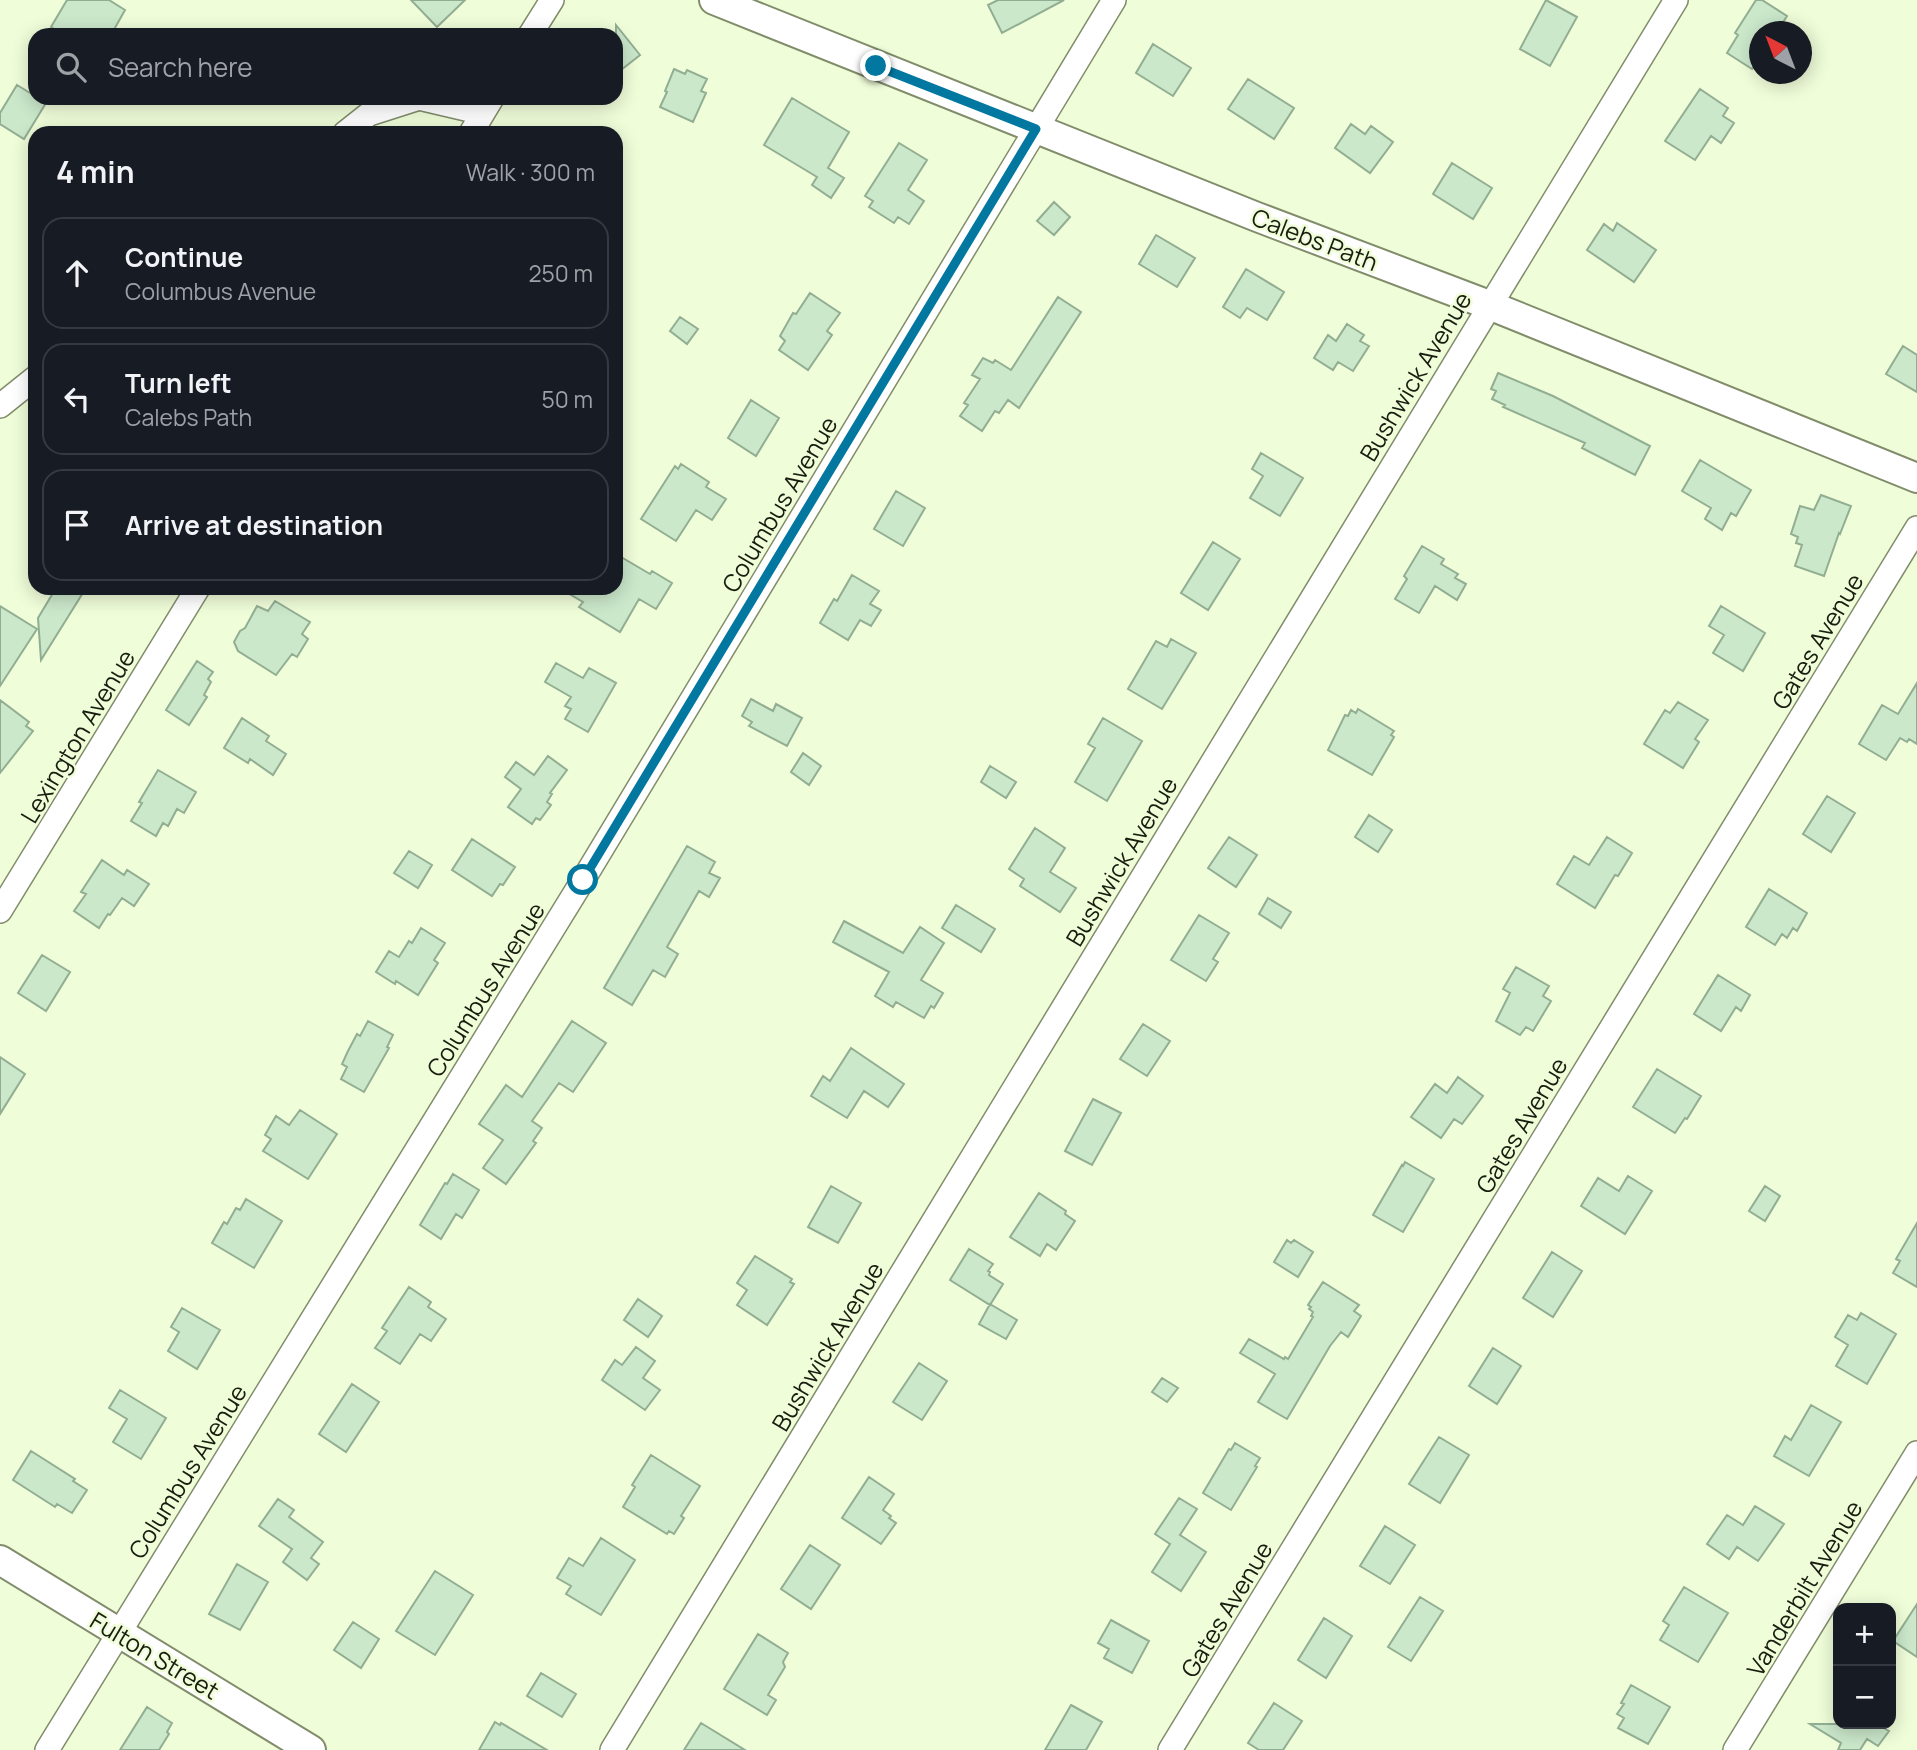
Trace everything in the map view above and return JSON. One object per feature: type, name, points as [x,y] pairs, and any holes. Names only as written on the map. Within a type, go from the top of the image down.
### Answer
[{"type":"street","points":[[534,28],[552,0]]},
{"type":"street","name":"Calebs Path","points":[[714,0],[1257,217],[1489,305],[1917,478]]},
{"type":"street","name":"Columbus Avenue","points":[[47,1750],[598,856],[1114,0]]},
{"type":"street","name":"Bushwick Avenue","points":[[612,1750],[1675,0]]},
{"type":"street","points":[[354,126],[369,114],[397,105]]},
{"type":"street","points":[[475,126],[487,105]]},
{"type":"street","points":[[0,405],[28,383]]},
{"type":"street","name":"Gates Avenue","points":[[1170,1750],[1917,528]]},
{"type":"street","name":"Lexington Avenue","points":[[0,911],[194,595]]},
{"type":"street","name":"Vanderbilt Avenue","points":[[1735,1750],[1917,1453]]},
{"type":"street","name":"Fulton Street","points":[[0,1560],[311,1750]]},
{"type":"building","points":[[67,0],[109,0],[125,10],[115,28],[51,27]]},
{"type":"building","points":[[411,0],[465,0],[437,27]]},
{"type":"building","points":[[998,0],[1064,0],[1002,33],[988,5]]},
{"type":"building","points":[[1546,0],[1577,17],[1550,66],[1520,49]]},
{"type":"building","points":[[1756,0],[1762,0],[1787,16],[1784,21],[1749,21],[1749,67],[1727,53],[1738,35],[1735,33]]},
{"type":"building","points":[[623,34],[640,55],[623,68]]},
{"type":"building","points":[[1153,44],[1191,68],[1173,96],[1136,73]]},
{"type":"building","points":[[674,69],[685,74],[687,70],[707,79],[701,91],[706,93],[693,122],[660,107]]},
{"type":"building","points":[[1248,79],[1294,108],[1274,139],[1228,109]]},
{"type":"building","points":[[17,85],[28,92],[28,105],[45,105],[32,126],[28,126],[24,139],[0,124],[0,113]]},
{"type":"building","points":[[1700,89],[1728,108],[1723,116],[1734,123],[1721,143],[1711,136],[1695,160],[1665,141]]},
{"type":"building","points":[[792,98],[849,132],[828,168],[844,178],[831,198],[812,185],[817,177],[764,145]]},
{"type":"building","points":[[1351,124],[1365,134],[1371,126],[1393,142],[1370,173],[1335,148]]},
{"type":"building","points":[[899,143],[927,160],[908,190],[924,201],[909,224],[898,217],[894,223],[869,207],[873,201],[865,196]]},
{"type":"building","points":[[1452,163],[1492,188],[1473,219],[1433,194]]},
{"type":"building","points":[[1054,202],[1070,217],[1054,235],[1037,221]]},
{"type":"building","points":[[1617,223],[1656,250],[1634,282],[1587,250],[1604,224],[1613,231]]},
{"type":"building","points":[[1156,235],[1195,258],[1177,287],[1139,264]]},
{"type":"building","points":[[1246,269],[1284,292],[1267,320],[1247,308],[1240,318],[1223,307]]},
{"type":"building","points":[[810,293],[840,313],[827,331],[832,335],[808,370],[779,350],[785,341],[780,336],[793,313],[796,314]]},
{"type":"building","points":[[1058,297],[1081,312],[1019,408],[1008,400],[999,413],[995,411],[982,431],[960,416],[968,405],[964,403],[980,379],[972,375],[983,358],[993,363],[995,360],[1011,370]]},
{"type":"building","points":[[680,317],[698,329],[687,344],[670,331]]},
{"type":"building","points":[[1347,324],[1364,335],[1360,341],[1369,346],[1353,371],[1338,362],[1333,370],[1314,358],[1328,335],[1336,341]]},
{"type":"building","points":[[1903,346],[1917,355],[1917,392],[1886,374]]},
{"type":"building","points":[[1498,373],[1553,396],[1650,446],[1635,475],[1582,448],[1585,443],[1503,407],[1505,405],[1492,399],[1496,391],[1491,389]]},
{"type":"building","points":[[751,400],[779,418],[756,456],[728,438]]},
{"type":"building","points":[[1261,453],[1303,478],[1280,516],[1250,498],[1263,476],[1252,469]]},
{"type":"building","points":[[1700,460],[1751,490],[1736,516],[1731,513],[1722,530],[1705,519],[1711,508],[1682,491]]},
{"type":"building","points":[[681,464],[709,482],[706,487],[726,499],[712,520],[696,510],[676,541],[641,519],[675,466],[678,469]]},
{"type":"building","points":[[896,491],[925,508],[903,546],[874,529]]},
{"type":"building","points":[[1821,495],[1851,506],[1824,576],[1795,566],[1802,545],[1796,543],[1798,537],[1791,534],[1800,506],[1814,510]]},
{"type":"building","points":[[1213,542],[1240,559],[1208,610],[1181,593]]},
{"type":"building","points":[[1422,546],[1444,559],[1441,564],[1458,574],[1455,578],[1466,584],[1457,600],[1435,586],[1419,613],[1395,599],[1407,579],[1404,576]]},
{"type":"building","points":[[623,558],[672,583],[656,609],[639,599],[620,632],[579,607],[583,602],[571,595],[623,595]]},
{"type":"building","points":[[852,575],[879,591],[870,604],[881,610],[871,626],[860,620],[848,640],[820,623]]},
{"type":"building","points":[[52,595],[82,595],[41,660],[38,618]]},
{"type":"building","points":[[275,601],[310,622],[302,634],[308,639],[297,657],[292,654],[276,675],[238,651],[234,642],[257,606],[268,611]]},
{"type":"building","points":[[0,606],[37,629],[0,686]]},
{"type":"building","points":[[1721,606],[1765,633],[1743,671],[1713,653],[1724,635],[1709,626]]},
{"type":"building","points":[[1171,639],[1196,653],[1162,709],[1128,689],[1156,641],[1167,647]]},
{"type":"building","points":[[197,661],[213,672],[208,679],[211,682],[204,695],[207,697],[189,725],[166,710]]},
{"type":"building","points":[[556,663],[583,678],[589,668],[616,683],[588,732],[565,719],[571,709],[565,706],[571,697],[545,682]]},
{"type":"building","points":[[1917,683],[1917,744],[1900,738],[1886,760],[1859,744],[1882,705],[1898,714]]},
{"type":"building","points":[[751,699],[773,711],[776,704],[802,718],[787,746],[749,726],[752,722],[742,716]]},
{"type":"building","points":[[0,700],[29,722],[26,726],[33,731],[0,773]]},
{"type":"building","points":[[1678,702],[1708,720],[1695,739],[1699,742],[1683,768],[1644,744],[1665,710],[1670,713]]},
{"type":"building","points":[[1358,709],[1394,731],[1391,735],[1394,737],[1372,775],[1328,750],[1345,715],[1348,716],[1351,710],[1356,713]]},
{"type":"building","points":[[242,718],[269,736],[266,741],[286,754],[273,775],[250,759],[248,763],[224,748]]},
{"type":"building","points":[[1103,718],[1142,741],[1107,801],[1075,782],[1095,748],[1088,744]]},
{"type":"building","points":[[803,753],[821,766],[809,785],[791,772]]},
{"type":"building","points":[[548,756],[567,770],[550,793],[552,794],[547,802],[551,805],[540,820],[536,818],[532,824],[508,807],[521,789],[505,777],[516,762],[534,775]]},
{"type":"building","points":[[990,766],[1016,782],[1006,798],[981,782]]},
{"type":"building","points":[[158,770],[196,792],[184,813],[177,809],[168,826],[163,823],[156,836],[131,821]]},
{"type":"building","points":[[1827,796],[1855,813],[1831,852],[1803,834]]},
{"type":"building","points":[[1369,815],[1392,830],[1378,852],[1355,837]]},
{"type":"building","points":[[1035,828],[1065,848],[1050,872],[1076,888],[1060,912],[1020,886],[1024,879],[1009,869]]},
{"type":"building","points":[[1229,837],[1257,855],[1236,887],[1208,868]]},
{"type":"building","points":[[1607,837],[1632,853],[1595,908],[1557,884],[1574,856],[1589,865]]},
{"type":"building","points":[[472,839],[515,867],[492,896],[452,870]]},
{"type":"building","points":[[687,846],[715,862],[709,873],[720,878],[709,897],[699,891],[667,947],[678,954],[665,977],[653,970],[632,1005],[604,988]]},
{"type":"building","points":[[409,851],[432,865],[418,888],[394,873]]},
{"type":"building","points":[[102,860],[124,875],[127,870],[149,884],[134,906],[122,898],[99,928],[74,911],[86,894],[81,892]]},
{"type":"building","points":[[1769,889],[1807,913],[1797,931],[1793,928],[1787,938],[1782,934],[1775,945],[1746,927]]},
{"type":"building","points":[[1268,898],[1291,912],[1281,928],[1259,914]]},
{"type":"building","points":[[956,905],[995,929],[981,952],[942,928]]},
{"type":"building","points":[[1199,915],[1229,933],[1213,959],[1218,962],[1206,981],[1171,960]]},
{"type":"building","points":[[844,921],[903,953],[920,927],[944,943],[921,980],[943,993],[924,1018],[896,1002],[893,1007],[875,996],[889,972],[833,942]]},
{"type":"building","points":[[421,928],[445,943],[434,960],[438,963],[418,995],[376,972],[389,951],[399,957]]},
{"type":"building","points":[[42,955],[70,972],[46,1011],[18,993]]},
{"type":"building","points":[[1516,967],[1549,986],[1543,996],[1551,1001],[1533,1031],[1526,1027],[1520,1035],[1496,1021],[1510,993],[1503,989]]},
{"type":"building","points":[[1718,975],[1750,995],[1741,1011],[1736,1007],[1721,1031],[1694,1014]]},
{"type":"building","points":[[368,1021],[393,1035],[387,1047],[389,1048],[364,1092],[341,1079],[347,1067],[342,1064],[348,1051]]},
{"type":"building","points":[[572,1021],[606,1043],[573,1092],[559,1083],[532,1121],[542,1128],[533,1141],[536,1143],[506,1184],[483,1168],[503,1140],[479,1124],[506,1085],[522,1097]]},
{"type":"building","points":[[1143,1024],[1170,1041],[1147,1076],[1120,1059]]},
{"type":"building","points":[[851,1048],[904,1084],[888,1107],[864,1091],[847,1118],[811,1096],[823,1076],[830,1081]]},
{"type":"building","points":[[0,1057],[25,1074],[0,1114]]},
{"type":"building","points":[[1657,1069],[1701,1096],[1675,1133],[1633,1107]]},
{"type":"building","points":[[1458,1077],[1483,1096],[1462,1124],[1454,1119],[1441,1138],[1411,1117],[1435,1084],[1447,1093]]},
{"type":"building","points":[[1093,1099],[1121,1113],[1092,1165],[1065,1151]]},
{"type":"building","points":[[300,1110],[337,1134],[308,1179],[263,1151],[271,1139],[265,1135],[276,1116],[289,1125]]},
{"type":"building","points":[[1405,1162],[1434,1179],[1403,1232],[1373,1215]]},
{"type":"building","points":[[453,1174],[479,1190],[462,1218],[456,1214],[441,1239],[420,1225]]},
{"type":"building","points":[[1628,1176],[1652,1191],[1625,1234],[1581,1206],[1598,1178],[1619,1191]]},
{"type":"building","points":[[831,1186],[861,1203],[838,1243],[808,1227]]},
{"type":"building","points":[[1765,1186],[1780,1196],[1765,1221],[1749,1211]]},
{"type":"building","points":[[1039,1193],[1066,1211],[1065,1214],[1075,1221],[1056,1250],[1047,1244],[1040,1256],[1010,1237]]},
{"type":"building","points":[[246,1199],[282,1221],[254,1268],[212,1243],[224,1222],[227,1224],[236,1208],[240,1210]]},
{"type":"building","points":[[1917,1223],[1917,1287],[1893,1273],[1900,1261],[1896,1259]]},
{"type":"building","points":[[1287,1240],[1291,1243],[1294,1240],[1313,1252],[1298,1277],[1274,1262]]},
{"type":"building","points":[[969,1249],[993,1264],[988,1271],[989,1275],[1003,1284],[990,1305],[950,1280]]},
{"type":"building","points":[[1552,1252],[1582,1271],[1553,1317],[1523,1298]]},
{"type":"building","points":[[755,1256],[792,1279],[790,1282],[794,1284],[767,1325],[737,1305],[747,1290],[737,1283]]},
{"type":"building","points":[[1323,1282],[1359,1305],[1354,1311],[1361,1316],[1348,1337],[1341,1332],[1330,1346],[1287,1419],[1258,1402],[1275,1374],[1240,1353],[1249,1339],[1288,1359],[1313,1317],[1308,1305]]},
{"type":"building","points":[[409,1287],[431,1302],[428,1307],[446,1319],[431,1341],[420,1334],[400,1364],[375,1348],[387,1331],[382,1328]]},
{"type":"building","points":[[638,1299],[662,1316],[648,1337],[624,1320]]},
{"type":"building","points":[[990,1304],[1017,1320],[1006,1339],[979,1324]]},
{"type":"building","points":[[182,1308],[220,1330],[197,1369],[168,1351],[179,1332],[171,1327]]},
{"type":"building","points":[[1861,1313],[1896,1334],[1867,1384],[1836,1366],[1848,1345],[1835,1337],[1848,1315],[1857,1320]]},
{"type":"building","points":[[636,1347],[655,1361],[643,1378],[660,1390],[645,1410],[602,1380],[615,1360],[622,1365]]},
{"type":"building","points":[[1493,1348],[1521,1366],[1497,1404],[1469,1386]]},
{"type":"building","points":[[919,1363],[947,1381],[922,1420],[893,1402]]},
{"type":"building","points":[[1162,1378],[1178,1388],[1167,1402],[1152,1392]]},
{"type":"building","points":[[352,1384],[379,1402],[346,1452],[319,1434]]},
{"type":"building","points":[[120,1390],[166,1418],[141,1459],[113,1442],[127,1419],[109,1408]]},
{"type":"building","points":[[1811,1405],[1841,1422],[1809,1476],[1774,1456],[1785,1436],[1791,1440]]},
{"type":"building","points":[[1439,1437],[1469,1455],[1440,1503],[1409,1484]]},
{"type":"building","points":[[1235,1443],[1260,1458],[1231,1510],[1203,1493]]},
{"type":"building","points":[[31,1451],[75,1479],[73,1481],[87,1490],[72,1513],[57,1504],[55,1507],[13,1480]]},
{"type":"building","points":[[651,1455],[700,1486],[681,1516],[684,1518],[674,1534],[669,1531],[667,1534],[623,1507],[635,1487],[632,1485]]},
{"type":"building","points":[[869,1477],[894,1494],[883,1510],[896,1523],[881,1544],[842,1518]]},
{"type":"building","points":[[1179,1498],[1197,1509],[1180,1535],[1206,1552],[1181,1591],[1152,1572],[1170,1544],[1155,1534]]},
{"type":"building","points":[[278,1499],[294,1510],[289,1517],[323,1542],[311,1558],[319,1564],[307,1580],[283,1562],[292,1549],[259,1526]]},
{"type":"building","points":[[1755,1506],[1784,1524],[1758,1561],[1737,1547],[1729,1559],[1707,1544],[1727,1515],[1743,1525]]},
{"type":"building","points":[[1385,1526],[1415,1545],[1390,1584],[1360,1566]]},
{"type":"building","points":[[601,1538],[635,1560],[601,1615],[566,1594],[571,1586],[557,1578],[569,1558],[583,1566]]},
{"type":"building","points":[[810,1545],[840,1565],[811,1609],[781,1589]]},
{"type":"building","points":[[237,1564],[268,1582],[240,1630],[209,1614]]},
{"type":"building","points":[[435,1571],[473,1595],[435,1655],[396,1631]]},
{"type":"building","points":[[1684,1587],[1728,1613],[1698,1662],[1660,1640],[1669,1625],[1663,1621]]},
{"type":"building","points":[[1420,1597],[1443,1611],[1411,1661],[1388,1647]]},
{"type":"building","points":[[1917,1604],[1917,1657],[1896,1643],[1896,1636]]},
{"type":"building","points":[[1324,1618],[1352,1636],[1326,1678],[1298,1660]]},
{"type":"building","points":[[1111,1620],[1149,1641],[1132,1673],[1104,1658],[1109,1649],[1098,1643]]},
{"type":"building","points":[[353,1622],[379,1639],[361,1668],[334,1650]]},
{"type":"building","points":[[758,1634],[788,1653],[783,1662],[785,1667],[768,1695],[776,1700],[767,1715],[724,1689]]},
{"type":"building","points":[[541,1673],[576,1694],[562,1717],[527,1696]]},
{"type":"building","points":[[1631,1685],[1670,1707],[1648,1744],[1618,1728],[1624,1718],[1617,1714]]},
{"type":"building","points":[[1274,1703],[1302,1721],[1283,1750],[1259,1750],[1248,1743]]},
{"type":"building","points":[[1071,1705],[1102,1722],[1086,1750],[1045,1750]]},
{"type":"building","points":[[147,1707],[172,1723],[159,1750],[120,1750]]},
{"type":"building","points":[[495,1722],[500,1725],[501,1723],[547,1750],[479,1750]]},
{"type":"building","points":[[701,1723],[745,1750],[684,1750]]},
{"type":"building","points":[[1810,1724],[1833,1724],[1833,1729],[1889,1731],[1878,1746],[1867,1739],[1860,1750],[1838,1750],[1841,1743]]},
{"type":"route","points":[[583,880],[1036,129],[876,66]]}]
